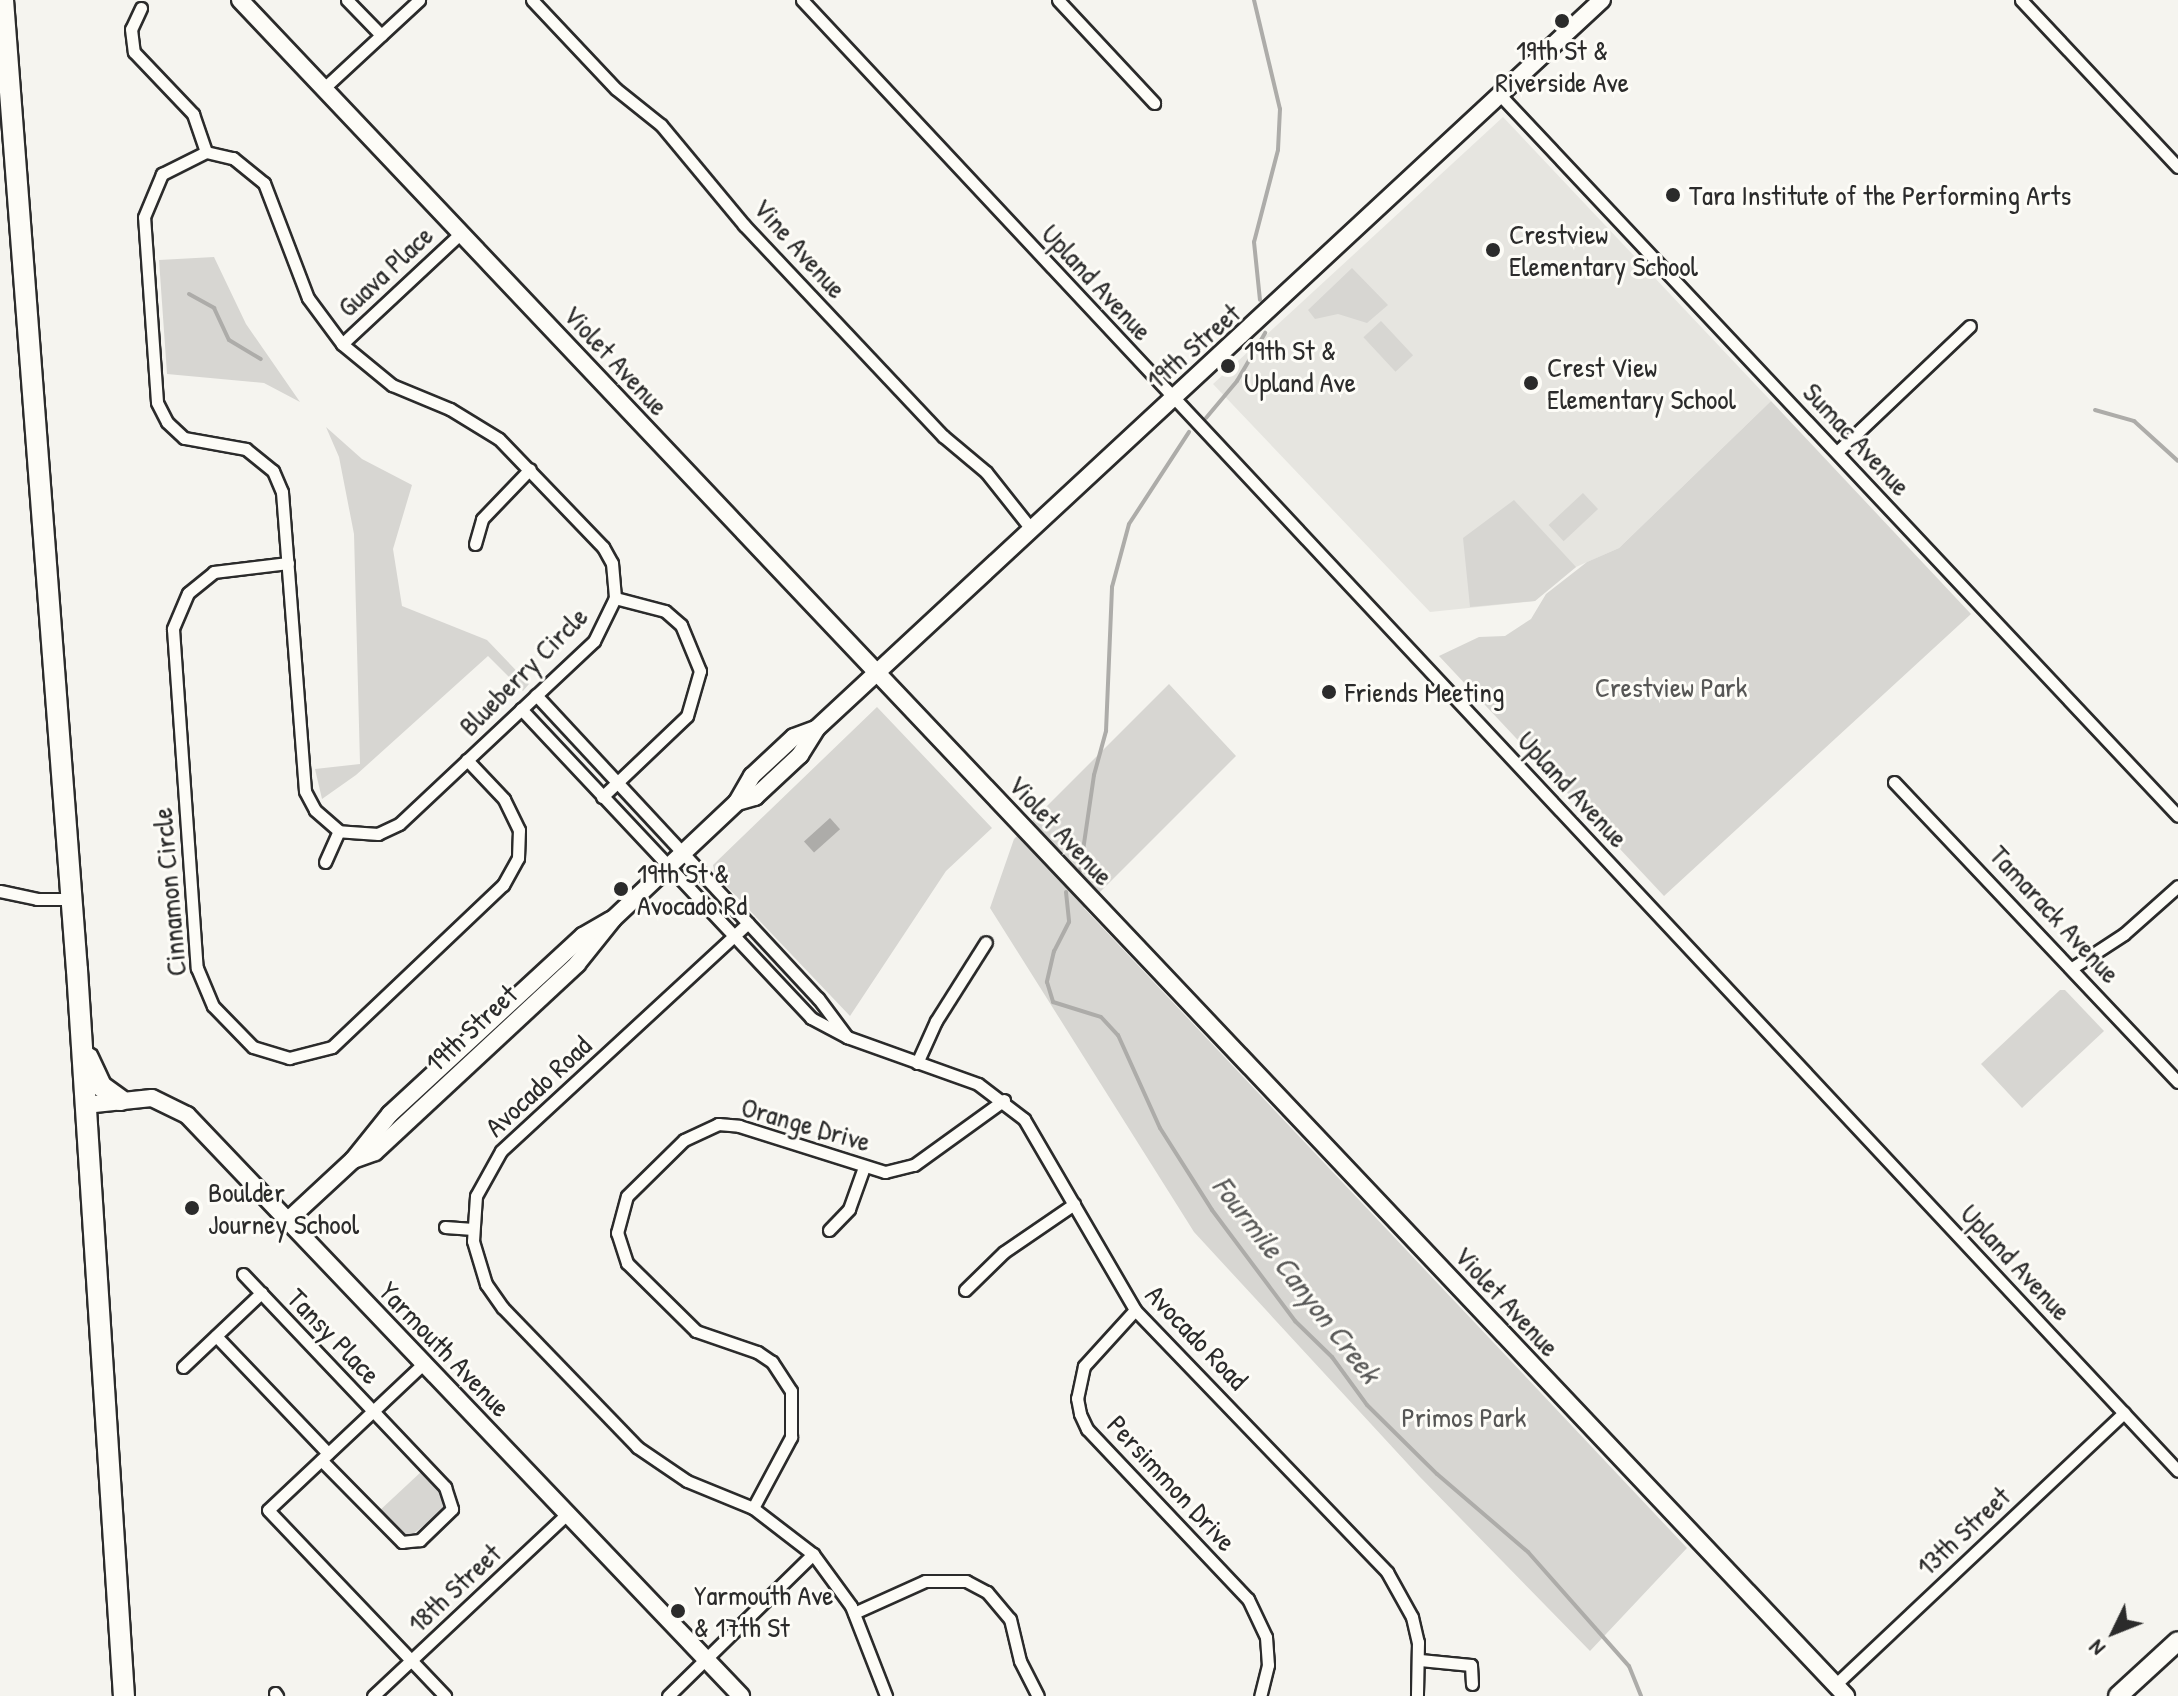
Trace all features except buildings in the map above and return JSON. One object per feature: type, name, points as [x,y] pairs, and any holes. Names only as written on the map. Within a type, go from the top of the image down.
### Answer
[{"type":"highway","points":[[3,0],[71,899],[124,1696]]},
{"type":"highway","points":[[80,1031],[98,1081],[120,1100]]},
{"type":"main road","points":[[2118,1696],[2178,1641]]},
{"type":"street","name":"Violet Avenue","points":[[240,0],[1840,1690]]},
{"type":"street","points":[[347,0],[381,35]]},
{"type":"street","points":[[323,89],[419,0]]},
{"type":"street","name":"Vine Avenue","points":[[532,0],[616,89],[661,125],[744,225],[943,436],[986,472],[1032,530]]},
{"type":"street","name":"Upland Avenue","points":[[802,0],[2178,1471]]},
{"type":"street","points":[[1058,0],[1154,103]]},
{"type":"street","name":"19th Street","points":[[286,1222],[353,1160],[375,1152],[577,964],[613,919],[667,867],[737,802],[755,797],[800,755],[816,729],[1172,398],[1258,325],[1602,0]]},
{"type":"street","points":[[2021,0],[2178,167]]},
{"type":"street","points":[[141,8],[131,29],[134,52],[193,114],[206,152],[162,174],[144,217],[157,402],[176,432],[194,444],[246,449],[265,462],[282,492],[303,780],[308,800],[339,831],[325,862]]},
{"type":"street","name":"Sumac Avenue","points":[[1501,96],[2178,816]]},
{"type":"street","name":"Blueberry Circle","points":[[206,152],[233,158],[264,183],[308,298],[342,344],[392,385],[474,421],[530,469],[603,547],[612,563],[615,598],[605,629],[389,830],[366,836],[339,831]]},
{"type":"street","name":"Guava Place","points":[[342,344],[461,233]]},
{"type":"street","points":[[1837,452],[1970,326]]},
{"type":"street","points":[[167,442],[176,432]]},
{"type":"street","points":[[475,544],[482,519],[530,469]]},
{"type":"street","name":"Cinnamon Circle","points":[[288,563],[225,568],[185,589],[173,629],[197,968],[205,994],[241,1037],[265,1053],[289,1058]]},
{"type":"street","points":[[602,797],[687,716],[706,671],[681,625],[654,607],[615,598]]},
{"type":"street","name":"Avocado Road","points":[[536,695],[748,923],[847,1037]]},
{"type":"street","name":"Avocado Road","points":[[521,709],[811,1018],[847,1037],[978,1084],[1004,1100],[1030,1126],[1135,1310],[1387,1572],[1412,1617],[1420,1660],[1417,1696]]},
{"type":"street","points":[[289,1072],[289,1058],[321,1052],[342,1039],[497,892],[526,845],[511,809],[467,760]]},
{"type":"street","name":"Tamarack Avenue","points":[[1894,782],[2178,1082]]},
{"type":"street","points":[[2072,968],[2124,934],[2178,886]]},
{"type":"street","points":[[0,891],[37,899],[71,899]]},
{"type":"street","name":"Avocado Road","points":[[748,923],[501,1151],[476,1196],[473,1229],[477,1263],[503,1308],[637,1447],[718,1500],[753,1508],[813,1554],[854,1613],[886,1696]]},
{"type":"street","points":[[917,1063],[936,1021],[986,942]]},
{"type":"street","name":"Yarmouth Avenue","points":[[85,1105],[157,1099],[182,1111],[741,1696]]},
{"type":"street","name":"Orange Drive","points":[[753,1508],[791,1437],[791,1391],[772,1362],[757,1352],[714,1340],[680,1319],[627,1263],[620,1249],[618,1216],[627,1196],[684,1140],[718,1124],[739,1126],[885,1172],[914,1165],[1004,1100]]},
{"type":"street","points":[[829,1230],[849,1209],[864,1167]]},
{"type":"street","points":[[965,1290],[1004,1252],[1074,1204]]},
{"type":"street","points":[[445,1227],[473,1229]]},
{"type":"street","name":"Tansy Place","points":[[243,1274],[451,1494],[452,1509],[444,1521],[420,1540],[402,1542],[324,1457]]},
{"type":"street","name":"Tansy Place","points":[[183,1367],[261,1293]]},
{"type":"street","name":"Persimmon Drive","points":[[1135,1310],[1084,1366],[1077,1390],[1080,1414],[1087,1429],[1248,1599],[1266,1637],[1268,1665],[1260,1696]]},
{"type":"street","points":[[216,1336],[324,1457]]},
{"type":"street","points":[[424,1363],[268,1510],[445,1696]]},
{"type":"street","name":"13th Street","points":[[1840,1690],[2124,1413]]},
{"type":"street","name":"18th Street","points":[[373,1696],[567,1514]]},
{"type":"street","points":[[668,1696],[813,1554]]},
{"type":"street","points":[[854,1613],[925,1581],[966,1581],[987,1592],[1010,1619],[1020,1661],[1038,1696]]},
{"type":"street","points":[[1420,1660],[1471,1665],[1472,1684]]},
{"type":"shaded area","name":"Crestview Elementary School","points":[[1503,117],[1771,401],[1619,548],[1576,567],[1535,601],[1430,612],[1213,384]]},
{"type":"shaded area","points":[[830,818],[840,829],[814,853],[804,841]]},
{"type":"green space","points":[[214,257],[246,324],[300,402],[264,383],[167,374],[159,260]]},
{"type":"green space","points":[[1352,268],[1388,305],[1367,323],[1338,314],[1315,319],[1308,310]]},
{"type":"green space","points":[[1381,321],[1413,355],[1396,372],[1363,337]]},
{"type":"green space","name":"Crestview Park","points":[[1771,401],[1971,614],[1664,896],[1439,656],[1479,637],[1505,636],[1531,619],[1546,594],[1587,562],[1619,548]]},
{"type":"green space","points":[[326,427],[362,459],[412,485],[393,549],[402,606],[487,640],[529,684],[523,691],[488,656],[356,775],[322,799],[315,769],[360,764],[354,534],[339,457]]},
{"type":"green space","points":[[1583,493],[1598,509],[1564,541],[1549,525]]},
{"type":"green space","points":[[1514,500],[1576,567],[1535,601],[1470,607],[1463,538]]},
{"type":"green space","name":"Primos Park","points":[[1169,684],[1236,756],[1084,908],[1687,1548],[1590,1651],[1419,1476],[1194,1232],[990,908],[1014,839]]},
{"type":"green space","points":[[877,707],[992,828],[946,871],[850,1016],[715,874],[713,865]]},
{"type":"green space","points":[[2060,990],[2065,990],[2104,1031],[2022,1108],[1981,1064]]},
{"type":"green space","points":[[422,1471],[441,1491],[447,1507],[408,1538],[378,1512]]},
{"type":"waterway","name":"Fourmile Canyon Creek","points":[[1254,0],[1280,109],[1278,150],[1254,242],[1260,300]]},
{"type":"waterway","points":[[189,294],[214,308],[229,340],[261,359]]},
{"type":"waterway","name":"Fourmile Canyon Creek","points":[[1206,418],[1237,381],[1265,333]]},
{"type":"waterway","points":[[2095,410],[2134,421],[2178,461]]},
{"type":"waterway","name":"Fourmile Canyon Creek","points":[[1080,871],[1094,775],[1106,731],[1112,587],[1129,524],[1189,432]]},
{"type":"waterway","name":"Fourmile Canyon Creek","points":[[1066,892],[1069,922],[1054,951],[1047,982],[1053,1002],[1101,1017],[1118,1035],[1160,1128],[1212,1210],[1295,1321],[1332,1357],[1367,1405],[1437,1474],[1528,1552],[1629,1666],[1641,1696]]},
{"type":"place","name":"19th St & Riverside Ave","points":[[1562,21]]},
{"type":"place","name":"Tara Institute of the Performing Arts","points":[[1673,195]]},
{"type":"place","name":"Crestview Elementary School","points":[[1493,250]]},
{"type":"place","name":"19th St & Upland Ave","points":[[1228,366]]},
{"type":"place","name":"Crest View Elementary School","points":[[1531,383]]},
{"type":"place","name":"Friends Meeting","points":[[1329,692]]},
{"type":"place","name":"19th St & Avocado Rd","points":[[621,889]]},
{"type":"place","name":"Boulder Journey School","points":[[192,1208]]},
{"type":"place","name":"Yarmouth Ave & 17th St","points":[[678,1611]]}]
